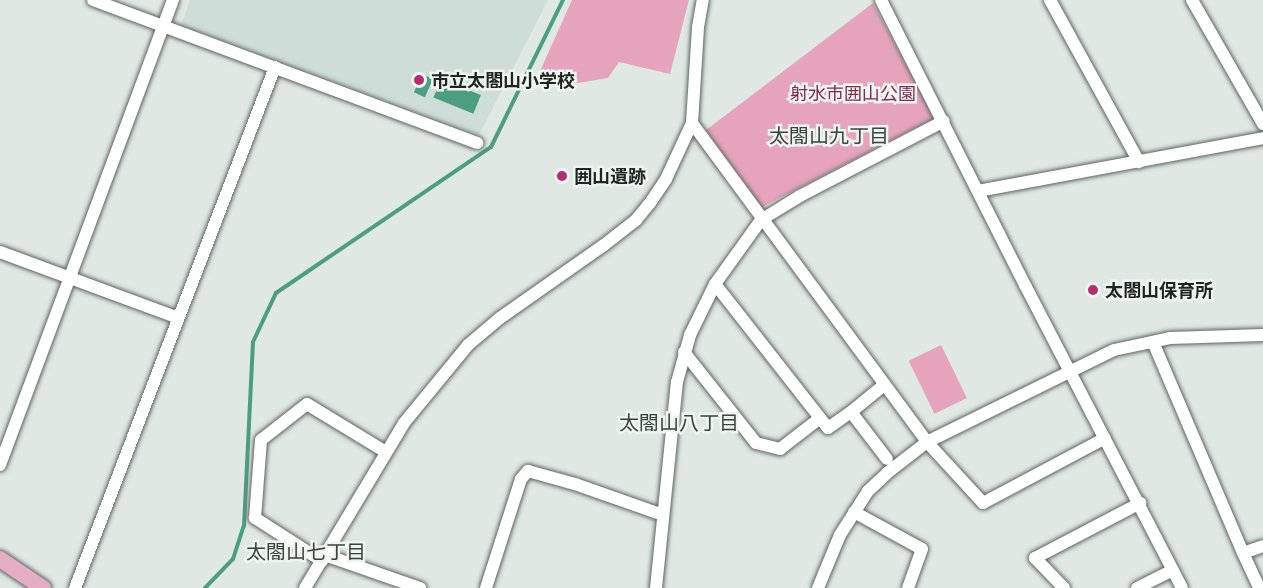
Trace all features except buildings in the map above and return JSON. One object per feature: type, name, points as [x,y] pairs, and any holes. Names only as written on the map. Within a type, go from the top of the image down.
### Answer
[{"type":"main road","points":[[0,560],[43,588]]},
{"type":"street","points":[[93,0],[477,143]]},
{"type":"street","points":[[0,465],[173,0]]},
{"type":"street","points":[[305,588],[387,452],[422,399],[468,345],[636,220],[666,180],[692,123],[698,27],[703,0]]},
{"type":"street","points":[[881,0],[1182,588]]},
{"type":"street","points":[[1050,0],[1139,162]]},
{"type":"street","points":[[1192,0],[1263,124]]},
{"type":"street","points":[[75,588],[275,67]]},
{"type":"street","points":[[656,588],[677,382],[684,352],[701,309],[715,284],[761,220],[800,196],[944,121]]},
{"type":"street","points":[[692,123],[761,220],[927,442],[983,503],[1105,438]]},
{"type":"street","points":[[978,191],[1263,138]]},
{"type":"street","points":[[0,252],[178,318]]},
{"type":"street","points":[[715,284],[828,428],[884,385]]},
{"type":"street","points":[[818,588],[840,535],[854,512],[886,473],[927,442],[1114,350],[1170,338],[1263,335]]},
{"type":"street","points":[[1153,342],[1243,553],[1260,586]]},
{"type":"street","points":[[684,352],[756,443],[780,448],[819,419]]},
{"type":"street","points":[[387,452],[307,404],[261,440],[255,518],[323,558],[420,588]]},
{"type":"street","points":[[851,412],[887,459]]},
{"type":"street","points":[[486,588],[521,479],[528,471],[575,484],[663,515]]},
{"type":"street","points":[[1064,588],[1035,558],[1140,503]]},
{"type":"street","points":[[854,512],[922,549],[908,588]]},
{"type":"street","points":[[1243,553],[1263,546]]},
{"type":"street","points":[[1137,588],[1173,570]]},
{"type":"shaded area","name":"市立太閤山小学校","points":[[190,0],[548,0],[479,135],[181,25]]},
{"type":"shaded area","points":[[422,74],[433,79],[425,97],[414,92]]},
{"type":"shaded area","points":[[441,79],[481,95],[473,114],[434,98]]},
{"type":"green space","points":[[572,0],[689,0],[670,74],[619,62],[608,78],[578,83],[541,69]]},
{"type":"green space","name":"射水市囲山公園","points":[[873,3],[934,118],[762,207],[706,130]]},
{"type":"green space","points":[[941,345],[967,398],[935,414],[909,361]]},
{"type":"waterway","points":[[205,588],[233,559],[244,526],[253,342],[276,293],[491,147],[563,0]]},
{"type":"place","name":"市立太閤山小学校","points":[[419,80]]},
{"type":"place","name":"囲山遺跡","points":[[562,176]]},
{"type":"place","name":"太閤山保育所","points":[[1093,290]]},
{"type":"district","name":"太閤山九丁目","points":[[829,135]]},
{"type":"district","name":"太閤山八丁目","points":[[679,422]]},
{"type":"district","name":"太閤山七丁目","points":[[306,551]]}]
